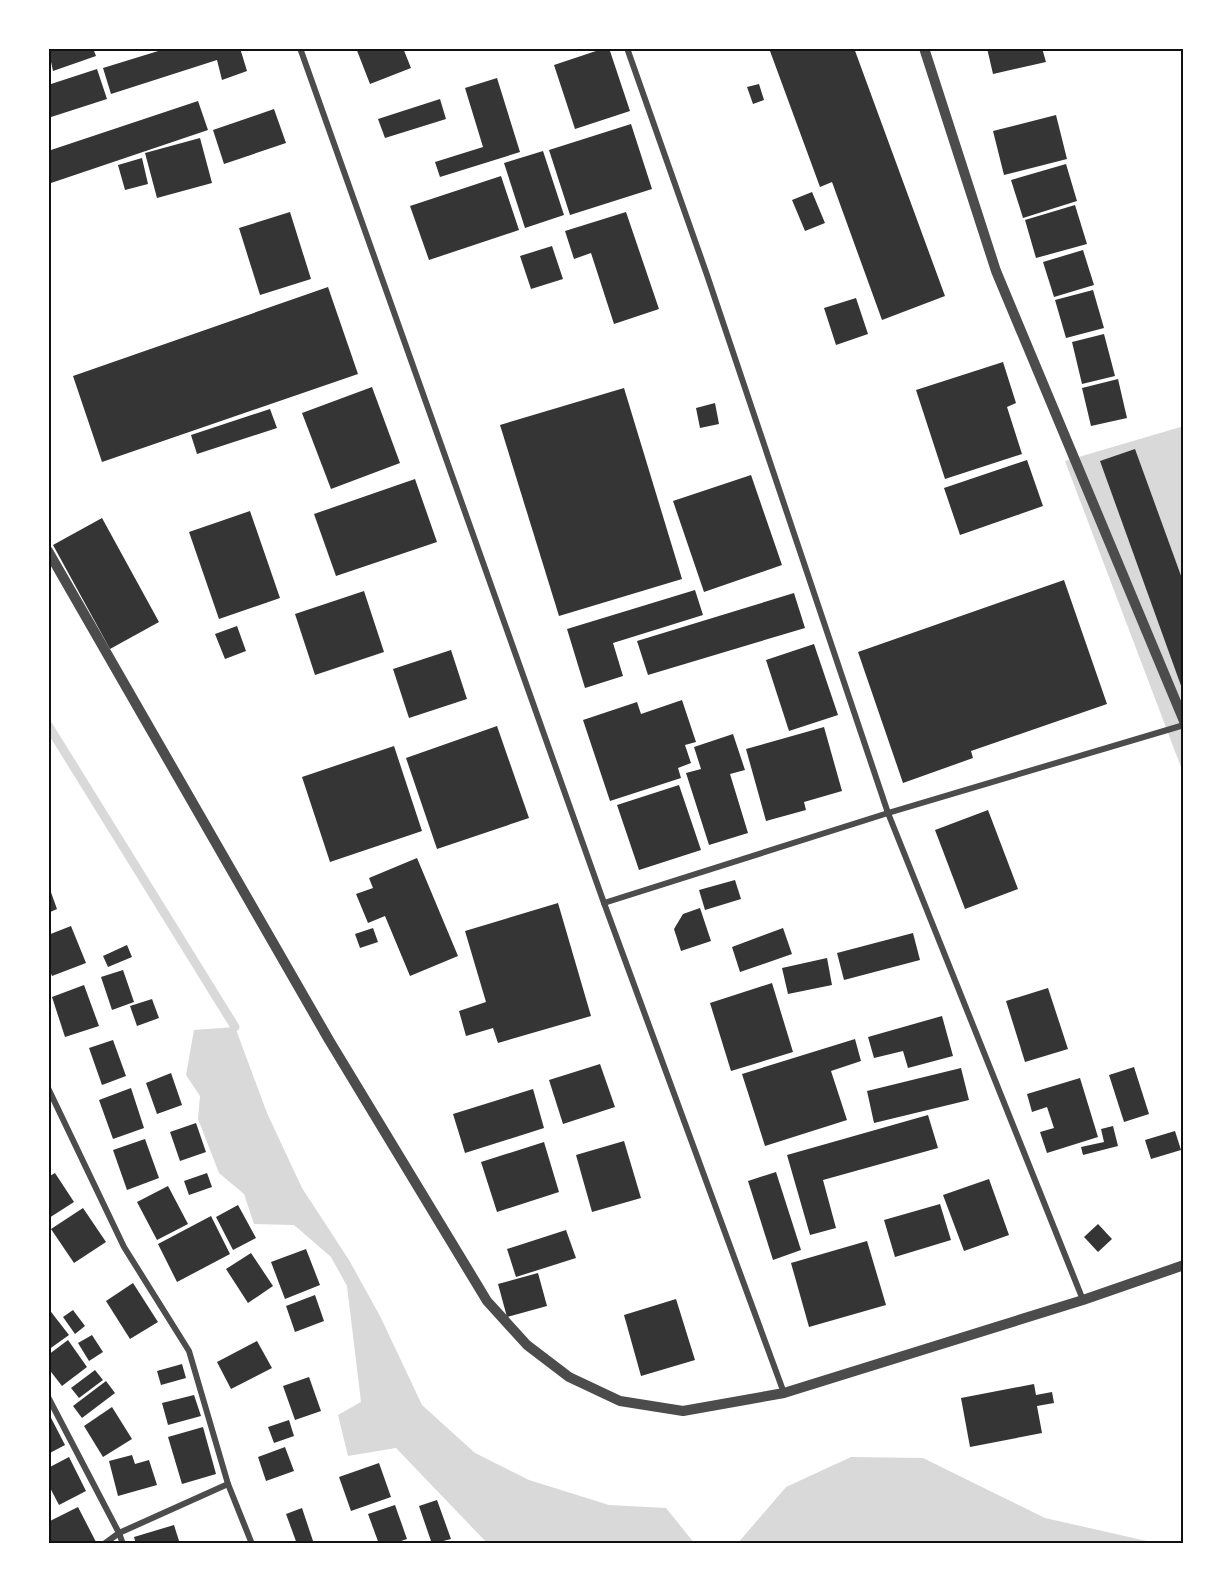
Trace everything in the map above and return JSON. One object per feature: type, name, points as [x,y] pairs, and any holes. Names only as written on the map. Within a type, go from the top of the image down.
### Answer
[{"type":"street","points":[[300,48],[604,903],[784,1393]]},
{"type":"street","points":[[627,48],[707,275],[888,813],[1083,1300]]},
{"type":"street","points":[[604,903],[1184,723],[996,271],[924,48]]},
{"type":"street","points":[[48,550],[329,1040],[487,1301],[527,1345],[561,1370],[620,1401],[683,1411],[784,1393],[1083,1300],[1184,1265]]},
{"type":"street","points":[[48,1088],[124,1247],[189,1351],[228,1484],[252,1544]]},
{"type":"street","points":[[48,1397],[123,1544]]},
{"type":"street","points":[[104,1544],[119,1533],[228,1484]]},
{"type":"shaded area","points":[[1184,426],[1184,775],[1065,461]]},
{"type":"shaded area","points":[[235,1027],[267,1113],[302,1188],[349,1260],[380,1316],[422,1405],[475,1453],[529,1480],[609,1505],[666,1508],[695,1544],[488,1544],[396,1448],[348,1456],[338,1415],[361,1402],[347,1286],[331,1257],[294,1225],[254,1224],[244,1194],[219,1173],[198,1119],[200,1096],[186,1075],[194,1030]]},
{"type":"shaded area","points":[[851,1457],[923,1458],[1045,1518],[1160,1544],[737,1544],[786,1487]]},
{"type":"building","points":[[48,48],[93,48],[96,56],[53,71]]},
{"type":"building","points":[[168,48],[240,48],[247,71],[222,80],[217,60],[111,94],[103,68]]},
{"type":"building","points":[[356,48],[403,48],[411,68],[370,84]]},
{"type":"building","points":[[609,48],[630,111],[575,129],[554,65]]},
{"type":"building","points":[[778,48],[854,48],[945,296],[882,320],[832,182],[820,187],[770,51]]},
{"type":"building","points":[[987,48],[1042,48],[1046,62],[993,74]]},
{"type":"building","points":[[97,69],[107,99],[48,118],[48,85]]},
{"type":"building","points":[[497,78],[520,152],[440,177],[435,162],[483,147],[465,88]]},
{"type":"building","points":[[759,84],[764,100],[753,104],[747,87]]},
{"type":"building","points":[[440,99],[446,119],[385,138],[378,119]]},
{"type":"building","points":[[198,101],[208,130],[51,183],[48,151]]},
{"type":"building","points":[[274,109],[286,143],[224,164],[213,130]]},
{"type":"building","points":[[1056,115],[1067,159],[1004,175],[993,131]]},
{"type":"building","points":[[631,124],[652,189],[570,215],[549,150]]},
{"type":"building","points":[[200,138],[212,183],[157,198],[145,153]]},
{"type":"building","points":[[543,151],[564,215],[525,228],[504,163]]},
{"type":"building","points":[[142,158],[148,184],[125,190],[118,165]]},
{"type":"building","points":[[1066,164],[1077,201],[1023,218],[1011,180]]},
{"type":"building","points":[[501,176],[519,230],[429,260],[410,206]]},
{"type":"building","points":[[812,192],[825,223],[805,231],[792,200]]},
{"type":"building","points":[[1075,205],[1087,244],[1036,258],[1025,220]]},
{"type":"building","points":[[290,212],[311,279],[260,295],[239,228]]},
{"type":"building","points":[[626,212],[659,309],[614,324],[591,253],[574,259],[565,231]]},
{"type":"building","points":[[552,246],[563,279],[531,289],[520,256]]},
{"type":"building","points":[[1083,250],[1094,285],[1054,297],[1043,262]]},
{"type":"building","points":[[328,287],[358,374],[102,462],[73,376]]},
{"type":"building","points":[[1093,290],[1104,328],[1066,338],[1055,300]]},
{"type":"building","points":[[856,298],[868,334],[836,345],[824,308]]},
{"type":"building","points":[[1104,334],[1115,376],[1082,384],[1072,342]]},
{"type":"building","points":[[1003,362],[1016,403],[1007,407],[1022,454],[945,479],[916,390]]},
{"type":"building","points":[[1118,379],[1127,418],[1091,426],[1082,388]]},
{"type":"building","points":[[372,387],[400,463],[331,489],[302,413]]},
{"type":"building","points":[[624,388],[682,579],[559,616],[500,425]]},
{"type":"building","points":[[715,403],[719,424],[700,428],[696,408]]},
{"type":"building","points":[[270,409],[277,428],[197,454],[191,435]]},
{"type":"building","points":[[1135,449],[1184,584],[1184,694],[1100,461]]},
{"type":"building","points":[[1027,460],[1043,506],[960,535],[944,488]]},
{"type":"building","points":[[751,475],[782,565],[704,592],[673,501]]},
{"type":"building","points":[[415,479],[437,542],[336,576],[314,514]]},
{"type":"building","points":[[250,511],[280,598],[219,619],[189,532]]},
{"type":"building","points":[[102,518],[159,622],[110,649],[53,545]]},
{"type":"building","points":[[1064,580],[1107,704],[971,751],[973,758],[903,783],[858,652]]},
{"type":"building","points":[[695,590],[703,615],[613,643],[623,676],[585,688],[567,629]]},
{"type":"building","points":[[364,591],[384,652],[315,675],[295,614]]},
{"type":"building","points":[[794,593],[805,628],[648,675],[637,641]]},
{"type":"building","points":[[237,626],[246,651],[225,659],[215,634]]},
{"type":"building","points":[[814,644],[838,715],[789,731],[766,660]]},
{"type":"building","points":[[451,650],[467,699],[409,718],[393,669]]},
{"type":"building","points":[[682,700],[696,742],[685,745],[691,763],[678,768],[681,778],[610,801],[583,720],[637,702],[641,714]]},
{"type":"building","points":[[497,726],[529,818],[437,849],[406,758]]},
{"type":"building","points":[[824,727],[842,791],[804,802],[806,810],[766,821],[746,749]]},
{"type":"building","points":[[733,734],[745,770],[730,774],[748,833],[709,845],[686,773],[701,769],[694,747]]},
{"type":"building","points":[[394,746],[422,831],[330,862],[302,777]]},
{"type":"building","points":[[679,785],[701,850],[639,870],[617,805]]},
{"type":"building","points":[[988,810],[1018,889],[965,909],[935,830]]},
{"type":"building","points":[[417,858],[458,956],[410,976],[385,916],[368,923],[356,894],[373,888],[369,878]]},
{"type":"building","points":[[735,880],[741,899],[705,910],[699,890]]},
{"type":"building","points":[[48,884],[57,909],[48,913]]},
{"type":"building","points":[[558,903],[591,1016],[498,1043],[493,1028],[466,1036],[459,1011],[486,1002],[465,931]]},
{"type":"building","points":[[700,908],[711,941],[681,951],[674,929],[683,914]]},
{"type":"building","points":[[71,926],[86,963],[52,976],[48,966],[48,935]]},
{"type":"building","points":[[373,928],[378,942],[360,948],[355,934]]},
{"type":"building","points":[[783,928],[792,954],[740,972],[732,947]]},
{"type":"building","points":[[913,933],[920,960],[844,980],[837,953]]},
{"type":"building","points":[[127,945],[132,957],[108,967],[103,956]]},
{"type":"building","points":[[827,958],[832,985],[788,994],[782,968]]},
{"type":"building","points":[[123,970],[134,1002],[112,1010],[101,977]]},
{"type":"building","points":[[772,983],[793,1052],[731,1071],[710,1003]]},
{"type":"building","points":[[84,985],[99,1026],[65,1037],[52,997]]},
{"type":"building","points":[[1048,988],[1068,1049],[1025,1062],[1006,1001]]},
{"type":"building","points":[[152,999],[159,1018],[137,1026],[130,1006]]},
{"type":"building","points":[[942,1016],[953,1056],[908,1068],[903,1051],[874,1058],[868,1037]]},
{"type":"building","points":[[855,1039],[861,1061],[831,1071],[847,1120],[765,1146],[742,1074]]},
{"type":"building","points":[[113,1040],[126,1076],[102,1085],[89,1048]]},
{"type":"building","points":[[600,1064],[615,1107],[563,1124],[549,1080]]},
{"type":"building","points":[[1134,1067],[1149,1114],[1124,1122],[1109,1075]]},
{"type":"building","points":[[961,1068],[969,1100],[874,1123],[867,1091]]},
{"type":"building","points":[[171,1073],[182,1105],[157,1114],[146,1083]]},
{"type":"building","points":[[1080,1078],[1098,1137],[1047,1153],[1040,1132],[1054,1128],[1047,1107],[1032,1112],[1027,1094]]},
{"type":"building","points":[[131,1088],[144,1128],[113,1139],[99,1100]]},
{"type":"building","points":[[533,1089],[544,1128],[465,1153],[453,1114]]},
{"type":"building","points":[[928,1115],[938,1148],[823,1180],[836,1228],[810,1235],[787,1155]]},
{"type":"building","points":[[196,1123],[206,1152],[180,1161],[170,1132]]},
{"type":"building","points":[[1113,1126],[1118,1146],[1083,1155],[1081,1147],[1104,1142],[1101,1129]]},
{"type":"building","points":[[1175,1131],[1181,1150],[1151,1159],[1145,1140]]},
{"type":"building","points":[[145,1139],[159,1178],[127,1190],[113,1150]]},
{"type":"building","points":[[624,1141],[641,1198],[592,1212],[576,1155]]},
{"type":"building","points":[[544,1142],[559,1192],[497,1212],[481,1162]]},
{"type":"building","points":[[776,1172],[801,1250],[773,1260],[748,1181]]},
{"type":"building","points":[[55,1173],[74,1202],[49,1218],[48,1177]]},
{"type":"building","points":[[207,1173],[212,1187],[189,1195],[184,1181]]},
{"type":"building","points":[[989,1179],[1009,1235],[964,1251],[943,1195]]},
{"type":"building","points":[[168,1186],[188,1224],[157,1240],[137,1202]]},
{"type":"building","points":[[940,1204],[951,1240],[895,1257],[884,1220]]},
{"type":"building","points":[[238,1205],[256,1238],[233,1250],[216,1217]]},
{"type":"building","points":[[83,1208],[106,1242],[74,1263],[51,1229]]},
{"type":"building","points":[[211,1216],[230,1254],[177,1282],[158,1244]]},
{"type":"building","points":[[1098,1224],[1112,1239],[1098,1252],[1084,1237]]},
{"type":"building","points":[[566,1230],[576,1258],[516,1277],[507,1249]]},
{"type":"building","points":[[867,1241],[886,1305],[809,1327],[791,1263]]},
{"type":"building","points":[[306,1249],[320,1285],[285,1299],[271,1262]]},
{"type":"building","points":[[251,1253],[273,1286],[248,1303],[226,1269]]},
{"type":"building","points":[[538,1273],[547,1306],[507,1317],[498,1284]]},
{"type":"building","points":[[133,1283],[158,1322],[130,1339],[106,1301]]},
{"type":"building","points":[[315,1295],[324,1321],[295,1332],[286,1306]]},
{"type":"building","points":[[676,1299],[695,1360],[641,1376],[624,1315]]},
{"type":"building","points":[[48,1308],[69,1335],[48,1350]]},
{"type":"building","points":[[73,1310],[85,1326],[75,1334],[63,1317]]},
{"type":"building","points":[[92,1335],[103,1352],[89,1361],[78,1343]]},
{"type":"building","points":[[68,1340],[87,1367],[62,1386],[48,1368],[48,1355]]},
{"type":"building","points":[[257,1341],[272,1368],[231,1389],[217,1362]]},
{"type":"building","points":[[182,1364],[186,1378],[161,1385],[157,1371]]},
{"type":"building","points":[[95,1370],[103,1380],[79,1398],[71,1388]]},
{"type":"building","points":[[309,1377],[321,1411],[295,1420],[283,1386]]},
{"type":"building","points":[[106,1381],[115,1393],[82,1418],[73,1406]]},
{"type":"building","points":[[1034,1384],[1036,1395],[1052,1392],[1054,1403],[1037,1406],[1042,1433],[970,1447],[961,1398]]},
{"type":"building","points":[[194,1395],[201,1416],[168,1425],[162,1403]]},
{"type":"building","points":[[112,1407],[132,1439],[103,1457],[84,1426]]},
{"type":"building","points":[[48,1412],[65,1445],[48,1454]]},
{"type":"building","points":[[289,1420],[294,1436],[274,1443],[268,1427]]},
{"type":"building","points":[[203,1427],[216,1474],[182,1484],[168,1437]]},
{"type":"building","points":[[285,1447],[294,1471],[266,1481],[258,1457]]},
{"type":"building","points":[[132,1455],[135,1464],[149,1460],[157,1485],[118,1496],[109,1461]]},
{"type":"building","points":[[69,1457],[86,1491],[59,1505],[48,1484],[48,1468]]},
{"type":"building","points":[[379,1463],[391,1497],[351,1511],[339,1477]]},
{"type":"building","points":[[437,1500],[451,1539],[432,1544],[419,1506]]},
{"type":"building","points":[[395,1505],[407,1539],[392,1544],[379,1544],[368,1514]]},
{"type":"building","points":[[78,1507],[96,1542],[48,1544],[48,1522]]},
{"type":"building","points":[[302,1508],[314,1544],[297,1544],[286,1514]]},
{"type":"building","points":[[174,1525],[180,1544],[136,1544],[134,1537]]},
{"type":"waterway","points":[[48,725],[235,1027]]}]
